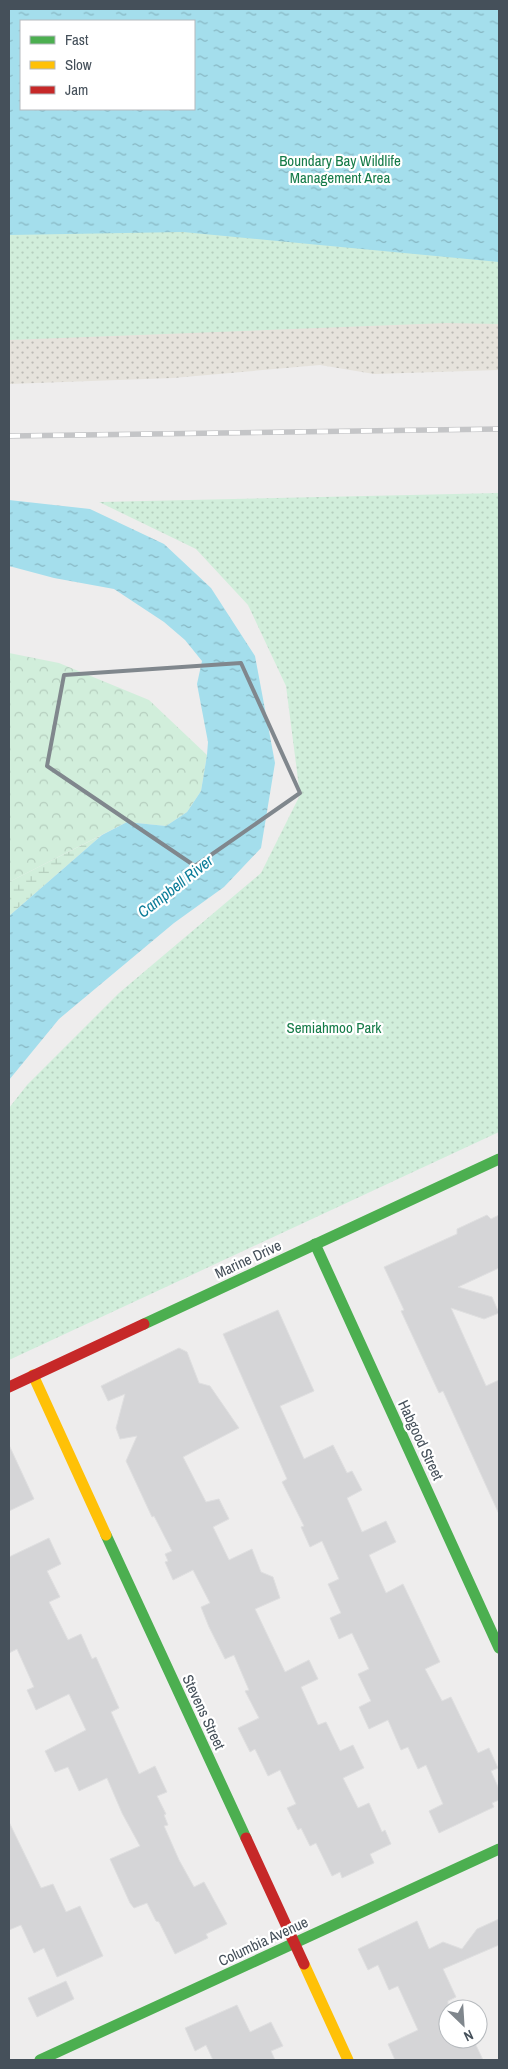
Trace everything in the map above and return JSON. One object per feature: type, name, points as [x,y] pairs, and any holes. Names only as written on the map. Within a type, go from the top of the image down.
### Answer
[{"type":"street","name":"Marine Drive","points":[[9,1387],[499,1159]]},
{"type":"street","name":"Habgood Street","points":[[315,1244],[499,1648]]},
{"type":"street","name":"Stevens Street","points":[[33,1375],[348,2060]]},
{"type":"street","name":"Columbia Avenue","points":[[40,2060],[499,1849]]},
{"type":"highlighted area","points":[[241,663],[300,793],[195,866],[47,766],[64,675]]},
{"type":"green space","name":"Boundary Bay Wildlife Management Area","points":[[9,9],[499,9],[499,324],[446,323],[9,340]]},
{"type":"green space","name":"Semiahmoo Park","points":[[499,493],[499,1132],[9,1360],[9,1108],[27,1085],[119,993],[261,873],[300,795],[286,686],[248,605],[196,549],[99,502]]},
{"type":"green space","points":[[9,653],[59,663],[149,700],[207,755],[201,791],[187,812],[166,826],[127,822],[9,882]]},
{"type":"green space","points":[[102,835],[9,916],[9,882]]},
{"type":"sand","points":[[9,235],[499,262],[499,370],[374,374],[320,365],[173,378],[9,384]]},
{"type":"water","name":"Boundary Bay Wildlife Management Area","points":[[9,9],[499,9],[499,262],[183,232],[9,235]]},
{"type":"water","name":"Campbell River","points":[[9,500],[90,509],[164,544],[211,588],[255,656],[275,763],[261,848],[224,887],[174,923],[59,1019],[9,1080],[9,916],[102,835],[127,822],[166,826],[187,812],[201,791],[208,742],[197,684],[202,661],[185,640],[164,622],[114,589],[54,578],[9,566]]},
{"type":"building","points":[[487,1215],[491,1219],[499,1215],[499,1268],[458,1287],[492,1297],[499,1313],[484,1319],[451,1308],[486,1386],[499,1380],[499,1514],[443,1391],[439,1393],[401,1311],[404,1310],[384,1267],[457,1234],[457,1229]]},
{"type":"building","points":[[278,1310],[314,1391],[280,1406],[304,1459],[333,1445],[347,1473],[352,1471],[362,1490],[347,1498],[362,1532],[386,1521],[396,1542],[369,1555],[386,1593],[403,1584],[440,1662],[425,1669],[442,1701],[451,1697],[478,1753],[489,1748],[498,1768],[491,1771],[499,1789],[499,1800],[492,1803],[494,1807],[439,1833],[429,1811],[443,1804],[426,1765],[418,1769],[408,1747],[401,1750],[388,1720],[369,1729],[359,1707],[371,1701],[358,1674],[369,1669],[352,1633],[339,1639],[330,1618],[341,1613],[328,1584],[339,1579],[322,1541],[310,1547],[301,1527],[304,1526],[282,1482],[287,1479],[223,1334]]},
{"type":"building","points":[[179,1348],[187,1352],[199,1383],[210,1386],[239,1428],[183,1457],[206,1502],[219,1499],[229,1519],[213,1527],[229,1560],[252,1549],[261,1572],[273,1577],[280,1598],[255,1609],[285,1672],[309,1660],[318,1679],[301,1687],[318,1725],[326,1722],[340,1751],[353,1745],[364,1768],[343,1778],[358,1808],[369,1803],[382,1832],[385,1830],[391,1844],[370,1854],[374,1863],[342,1878],[340,1872],[332,1876],[316,1843],[310,1846],[301,1828],[298,1830],[287,1808],[296,1804],[280,1770],[268,1776],[255,1749],[250,1752],[238,1728],[259,1718],[245,1691],[249,1690],[234,1655],[225,1659],[209,1627],[201,1607],[210,1603],[193,1570],[173,1580],[165,1562],[168,1561],[165,1554],[172,1551],[154,1516],[152,1517],[126,1461],[137,1436],[120,1439],[116,1428],[125,1394],[108,1401],[101,1386]]},
{"type":"building","points":[[9,1445],[34,1499],[9,1511]]},
{"type":"building","points":[[49,1538],[61,1564],[47,1571],[60,1597],[49,1602],[68,1640],[81,1634],[92,1659],[96,1657],[119,1708],[111,1712],[139,1774],[155,1766],[167,1792],[157,1796],[166,1814],[164,1815],[168,1825],[164,1826],[179,1860],[194,1887],[204,1882],[227,1924],[206,1934],[208,1938],[175,1954],[147,1903],[134,1908],[130,1903],[110,1859],[140,1846],[122,1813],[107,1778],[79,1791],[68,1767],[55,1772],[45,1751],[86,1730],[69,1694],[36,1710],[27,1690],[34,1687],[17,1649],[9,1653],[9,1557]]},
{"type":"building","points":[[9,1822],[41,1888],[53,1884],[66,1912],[80,1906],[103,1956],[57,1977],[44,1948],[34,1953],[21,1925],[9,1930]]},
{"type":"building","points":[[499,1919],[499,1945],[443,1969],[456,1997],[452,1999],[438,1999],[438,2049],[478,2049],[483,2060],[395,2060],[388,2044],[418,2030],[398,1986],[389,1990],[378,1965],[368,1970],[358,1949],[417,1921],[429,1949],[443,1942],[462,1949],[477,1929]]},
{"type":"building","points":[[66,1981],[74,1999],[37,2017],[28,1998]]},
{"type":"building","points":[[237,2005],[250,2032],[271,2022],[283,2046],[271,2051],[275,2060],[213,2060],[206,2045],[195,2051],[185,2028]]},
{"type":"railway","points":[[9,436],[499,429]]},
{"type":"traffic: fast","points":[[144,1324],[499,1159]]},
{"type":"traffic: fast","points":[[315,1244],[499,1648]]},
{"type":"traffic: fast","points":[[106,1535],[246,1838]]},
{"type":"traffic: fast","points":[[40,2060],[499,1849]]},
{"type":"traffic: slow","points":[[33,1375],[106,1535]]},
{"type":"traffic: slow","points":[[304,1964],[348,2060]]},
{"type":"traffic: jam","points":[[9,1387],[144,1324]]},
{"type":"traffic: jam","points":[[246,1838],[304,1964]]}]
